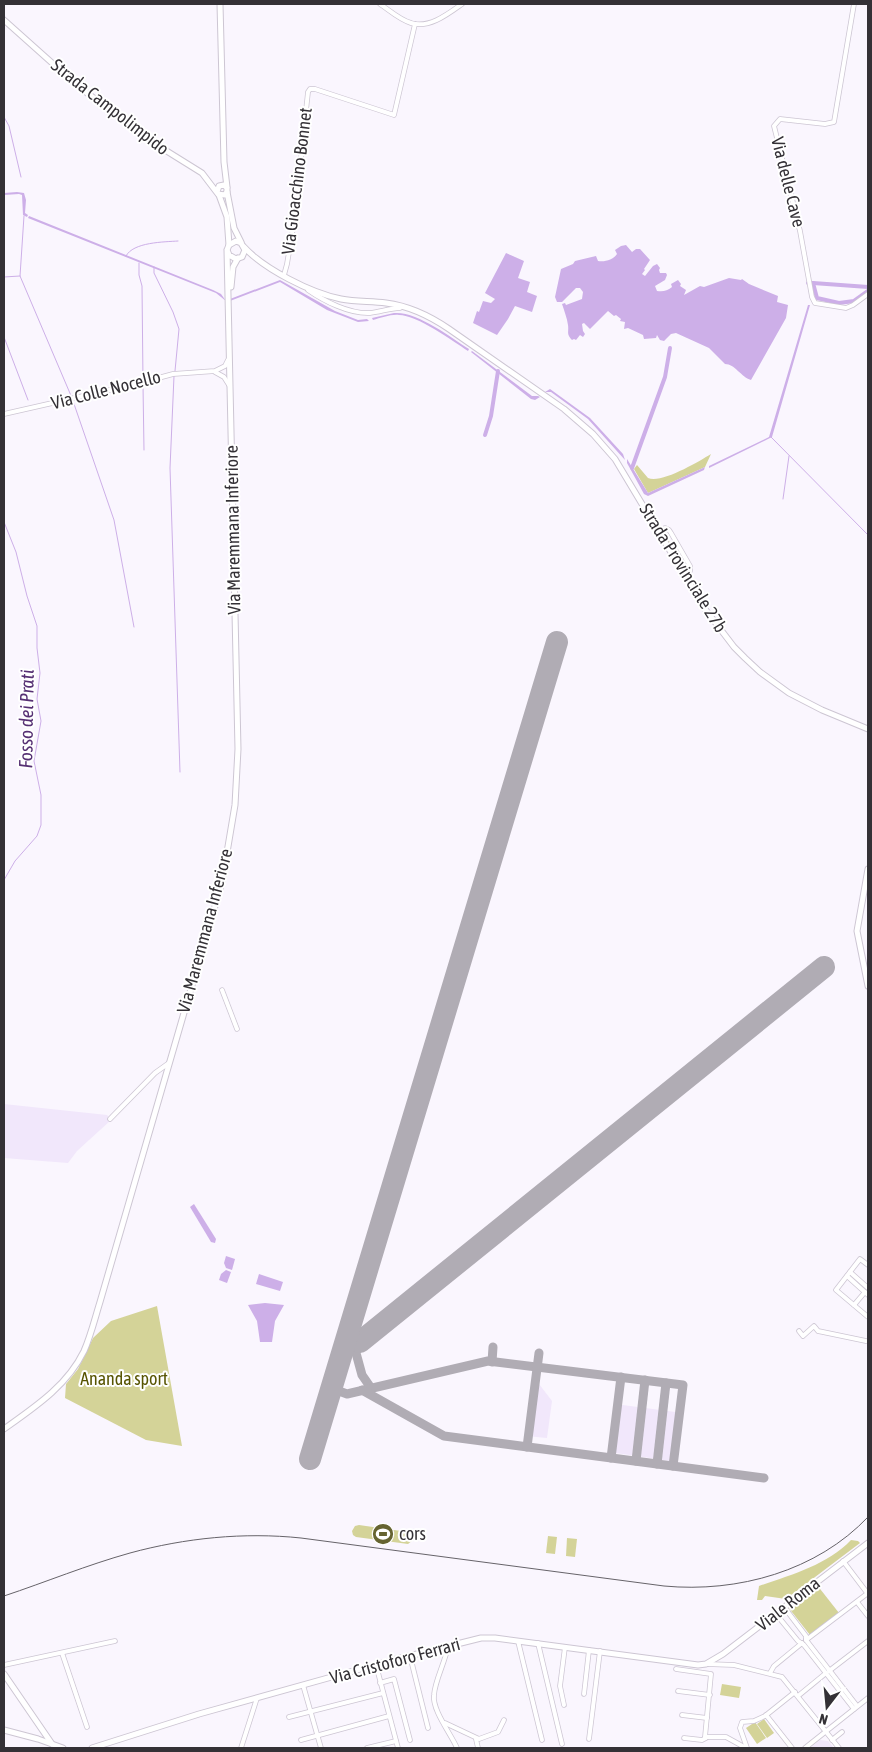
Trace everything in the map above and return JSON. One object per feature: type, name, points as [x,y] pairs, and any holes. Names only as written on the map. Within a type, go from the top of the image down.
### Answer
[{"type":"main road","points":[[220,4],[225,180],[234,228],[243,245],[255,258],[303,286],[338,298],[408,308]]},
{"type":"main road","name":"Strada Campolimpido","points":[[4,20],[74,83],[153,142],[206,177],[218,194],[226,212],[228,247]]},
{"type":"main road","points":[[206,177],[227,190]]},
{"type":"main road","points":[[225,180],[218,187],[218,194],[223,196],[227,190]]},
{"type":"main road","points":[[243,245],[233,241],[228,247],[231,257],[255,258]]},
{"type":"main road","points":[[240,258],[244,252],[243,245]]},
{"type":"main road","name":"Via Maremmana Inferiore","points":[[4,1429],[57,1389],[70,1374],[84,1349],[100,1302],[222,882],[236,797],[238,748],[228,247]]},
{"type":"main road","name":"Via Maremmana Inferiore","points":[[228,294],[233,267],[240,258]]},
{"type":"main road","name":"Strada Provinciale 27b","points":[[408,308],[443,324],[579,421],[615,459],[705,609],[734,647],[760,672],[805,702],[868,729]]},
{"type":"main road","points":[[868,869],[857,931],[868,986]]},
{"type":"main road","name":"Viale Roma","points":[[706,1664],[722,1655],[868,1543]]},
{"type":"main road","name":"Via Cristoforo Ferrari","points":[[92,1748],[199,1714],[376,1665],[483,1638],[538,1643],[700,1665],[706,1664]]},
{"type":"main road","points":[[4,1674],[52,1744]]},
{"type":"main road","points":[[4,1730],[63,1748]]},
{"type":"street","points":[[380,4],[408,22],[415,24],[437,20],[462,4]]},
{"type":"street","name":"Via delle Cave","points":[[854,4],[834,122],[825,124],[780,119],[774,126],[800,231],[815,303],[846,308],[854,305],[868,294]]},
{"type":"street","name":"Via Gioacchino Bonnet","points":[[284,275],[294,222],[308,92],[310,89],[315,89],[394,115],[415,24]]},
{"type":"street","points":[[303,286],[321,298],[341,307],[360,312],[408,308]]},
{"type":"street","points":[[370,302],[370,312]]},
{"type":"street","points":[[229,358],[225,366],[215,372],[225,378],[230,387]]},
{"type":"street","name":"Via Colle Nocello","points":[[4,414],[173,374],[224,370],[229,372]]},
{"type":"street","points":[[658,532],[667,528],[672,533],[690,566],[690,571],[686,576]]},
{"type":"street","points":[[222,990],[237,1028]]},
{"type":"street","points":[[110,1119],[155,1073],[169,1063]]},
{"type":"street","points":[[868,1265],[860,1259],[836,1290],[868,1315]]},
{"type":"street","points":[[848,1274],[867,1291],[854,1305]]},
{"type":"street","points":[[799,1331],[803,1336],[814,1326],[818,1331],[868,1341]]},
{"type":"street","points":[[770,1673],[774,1666],[868,1593],[843,1561]]},
{"type":"street","points":[[857,1602],[868,1616]]},
{"type":"street","points":[[784,1608],[806,1636],[804,1642]]},
{"type":"street","points":[[776,1614],[798,1641],[804,1642],[857,1708]]},
{"type":"street","points":[[4,1666],[115,1641]]},
{"type":"street","points":[[518,1641],[542,1740]]},
{"type":"street","points":[[746,1748],[740,1724],[742,1722],[754,1721],[766,1715],[828,1672],[868,1641]]},
{"type":"street","points":[[538,1643],[562,1744]]},
{"type":"street","points":[[448,1646],[434,1698],[437,1711],[457,1748]]},
{"type":"street","points":[[564,1705],[560,1686],[565,1647]]},
{"type":"street","points":[[584,1694],[589,1650]]},
{"type":"street","points":[[589,1739],[600,1651]]},
{"type":"street","points":[[62,1653],[86,1728]]},
{"type":"street","points":[[722,1655],[724,1660],[730,1664]]},
{"type":"street","points":[[410,1656],[428,1728]]},
{"type":"street","points":[[706,1664],[730,1664],[782,1677],[839,1748]]},
{"type":"street","points":[[376,1665],[398,1748]]},
{"type":"street","points":[[676,1668],[711,1673],[706,1738]]},
{"type":"street","points":[[380,1683],[394,1679],[410,1740]]},
{"type":"street","points":[[303,1685],[321,1748]]},
{"type":"street","points":[[678,1691],[710,1695]]},
{"type":"street","points":[[289,1717],[383,1693]]},
{"type":"street","points":[[241,1748],[257,1698]]},
{"type":"street","points":[[805,1748],[868,1698]]},
{"type":"street","points":[[682,1715],[707,1718]]},
{"type":"street","points":[[766,1715],[792,1748]]},
{"type":"street","points":[[301,1740],[389,1716]]},
{"type":"street","points":[[445,1723],[476,1739],[498,1732],[504,1720]]},
{"type":"street","points":[[832,1740],[842,1732]]},
{"type":"street","points":[[684,1738],[702,1740],[706,1738],[726,1738],[746,1748]]},
{"type":"street","points":[[476,1739],[478,1748]]},
{"type":"street","points":[[367,1748],[396,1741]]},
{"type":"shaded area","points":[[4,193],[24,193],[27,217],[23,215],[22,195],[4,195]]},
{"type":"shaded area","points":[[29,216],[213,290],[221,294],[226,301],[216,293],[28,218]]},
{"type":"shaded area","points":[[626,245],[632,252],[640,249],[650,260],[642,274],[645,276],[657,264],[660,268],[660,273],[666,273],[665,280],[655,286],[657,291],[663,291],[672,287],[671,284],[678,280],[681,284],[680,286],[686,290],[684,295],[700,286],[704,287],[729,278],[742,279],[749,284],[778,296],[777,302],[788,305],[786,318],[751,380],[732,366],[725,364],[709,348],[676,333],[671,334],[664,341],[660,340],[657,335],[656,338],[644,339],[643,335],[628,328],[624,329],[625,322],[620,321],[621,319],[608,311],[590,329],[584,323],[582,324],[585,334],[583,337],[580,335],[576,340],[570,338],[568,322],[562,304],[565,303],[566,305],[582,299],[583,292],[580,288],[576,288],[562,302],[557,302],[555,297],[561,269],[573,264],[575,261],[596,256],[598,261],[609,260],[617,254],[615,250]]},
{"type":"shaded area","points":[[506,253],[524,261],[518,278],[530,282],[527,292],[537,296],[532,312],[515,306],[497,335],[473,323],[483,301],[491,303],[495,299],[485,293]]},
{"type":"shaded area","points":[[280,280],[335,311],[358,320],[367,319],[369,321],[358,322],[327,310],[280,282],[230,301],[230,299]]},
{"type":"shaded area","points":[[808,305],[810,305],[772,437],[709,468],[709,466],[769,437]]},
{"type":"shaded area","points":[[403,313],[423,320],[469,349],[468,351],[435,329],[407,316],[393,315],[373,320],[372,318]]},
{"type":"shaded area","points":[[472,351],[532,396],[540,397],[535,400],[531,399]]},
{"type":"shaded area","points":[[550,389],[590,418],[623,454],[625,460],[588,419],[551,392],[545,392]]},
{"type":"shaded area","points":[[627,459],[648,493],[705,467],[704,470],[648,496],[644,494],[627,463]]},
{"type":"shaded area","points":[[4,1104],[107,1115],[111,1120],[77,1151],[68,1163],[4,1158]]},
{"type":"shaded area","points":[[194,1204],[216,1239],[215,1243],[211,1242],[190,1207]]},
{"type":"shaded area","points":[[226,1256],[235,1259],[232,1270],[226,1268],[224,1263]]},
{"type":"shaded area","points":[[226,1270],[231,1272],[227,1283],[219,1280],[221,1274]]},
{"type":"shaded area","points":[[259,1274],[283,1282],[280,1291],[256,1284]]},
{"type":"shaded area","points":[[265,1303],[284,1305],[275,1321],[272,1342],[260,1342],[257,1321],[248,1305]]},
{"type":"shaded area","points":[[533,1383],[539,1384],[552,1401],[547,1438],[526,1436]]},
{"type":"shaded area","points":[[615,1404],[683,1413],[677,1462],[609,1452]]},
{"type":"shaded area","points":[[820,1740],[828,1741],[834,1748],[810,1748]]},
{"type":"green space","points":[[711,454],[705,467],[648,493],[634,469],[637,465],[648,478],[662,478]]},
{"type":"green space","points":[[663,534],[687,570],[687,573]]},
{"type":"green space","name":"Ananda sport","points":[[157,1306],[182,1446],[146,1440],[65,1398],[66,1384],[78,1369],[93,1338],[111,1321]]},
{"type":"green space","name":"cors","points":[[355,1526],[408,1532],[413,1535],[413,1540],[408,1544],[356,1537],[352,1531]]},
{"type":"green space","points":[[548,1536],[557,1537],[555,1554],[546,1553]]},
{"type":"green space","points":[[567,1538],[577,1539],[575,1557],[566,1556]]},
{"type":"green space","points":[[851,1540],[860,1543],[786,1599],[765,1596],[762,1600],[757,1600],[759,1586],[820,1563]]},
{"type":"green space","points":[[817,1585],[839,1613],[810,1635],[788,1607]]},
{"type":"green space","points":[[722,1684],[741,1687],[739,1698],[720,1695]]},
{"type":"green space","points":[[764,1719],[774,1733],[767,1738],[757,1724]]},
{"type":"green space","points":[[755,1722],[766,1738],[757,1744],[746,1728]]},
{"type":"waterway","points":[[4,117],[9,126],[21,177]]},
{"type":"waterway","points":[[24,216],[20,276],[72,398]]},
{"type":"waterway","points":[[126,256],[130,251],[142,245],[178,241]]},
{"type":"waterway","points":[[139,263],[139,275],[142,286],[143,381]]},
{"type":"waterway","points":[[154,267],[154,273],[179,329],[175,371]]},
{"type":"waterway","points":[[4,277],[20,276]]},
{"type":"waterway","points":[[808,283],[813,283],[817,298],[839,303],[854,301],[868,291]]},
{"type":"waterway","points":[[813,283],[868,287]]},
{"type":"waterway","points":[[4,337],[28,400]]},
{"type":"waterway","points":[[632,468],[665,377],[670,348]]},
{"type":"waterway","points":[[485,435],[491,416],[498,371]]},
{"type":"waterway","points":[[174,376],[170,468],[180,772]]},
{"type":"waterway","points":[[143,385],[144,450]]},
{"type":"waterway","points":[[73,401],[114,520],[134,627]]},
{"type":"waterway","points":[[771,437],[868,535]]},
{"type":"waterway","points":[[783,499],[789,456]]},
{"type":"waterway","name":"Fosso dei Prati","points":[[4,522],[16,552],[37,626],[40,673],[37,699],[41,721],[34,761],[41,795],[41,825],[37,836],[15,861],[4,880]]},
{"type":"taxiway","points":[[360,1342],[356,1353],[362,1375],[371,1388]]},
{"type":"taxiway","points":[[492,1362],[493,1347]]},
{"type":"taxiway","points":[[527,1447],[539,1353]]},
{"type":"taxiway","points":[[331,1388],[347,1394],[488,1361],[683,1385],[673,1466]]},
{"type":"taxiway","points":[[611,1458],[621,1377]]},
{"type":"taxiway","points":[[636,1461],[645,1380]]},
{"type":"taxiway","points":[[657,1464],[666,1383]]},
{"type":"taxiway","points":[[362,1390],[444,1436],[764,1478]]},
{"type":"runway","points":[[310,1459],[557,642]]},
{"type":"runway","points":[[360,1342],[824,967]]},
{"type":"railway","points":[[4,1596],[130,1553],[172,1543],[236,1536],[301,1538],[664,1586],[720,1586],[775,1574],[801,1564],[825,1552],[848,1536],[868,1517]]},
{"type":"place","name":"cors","points":[[383,1534]]}]
